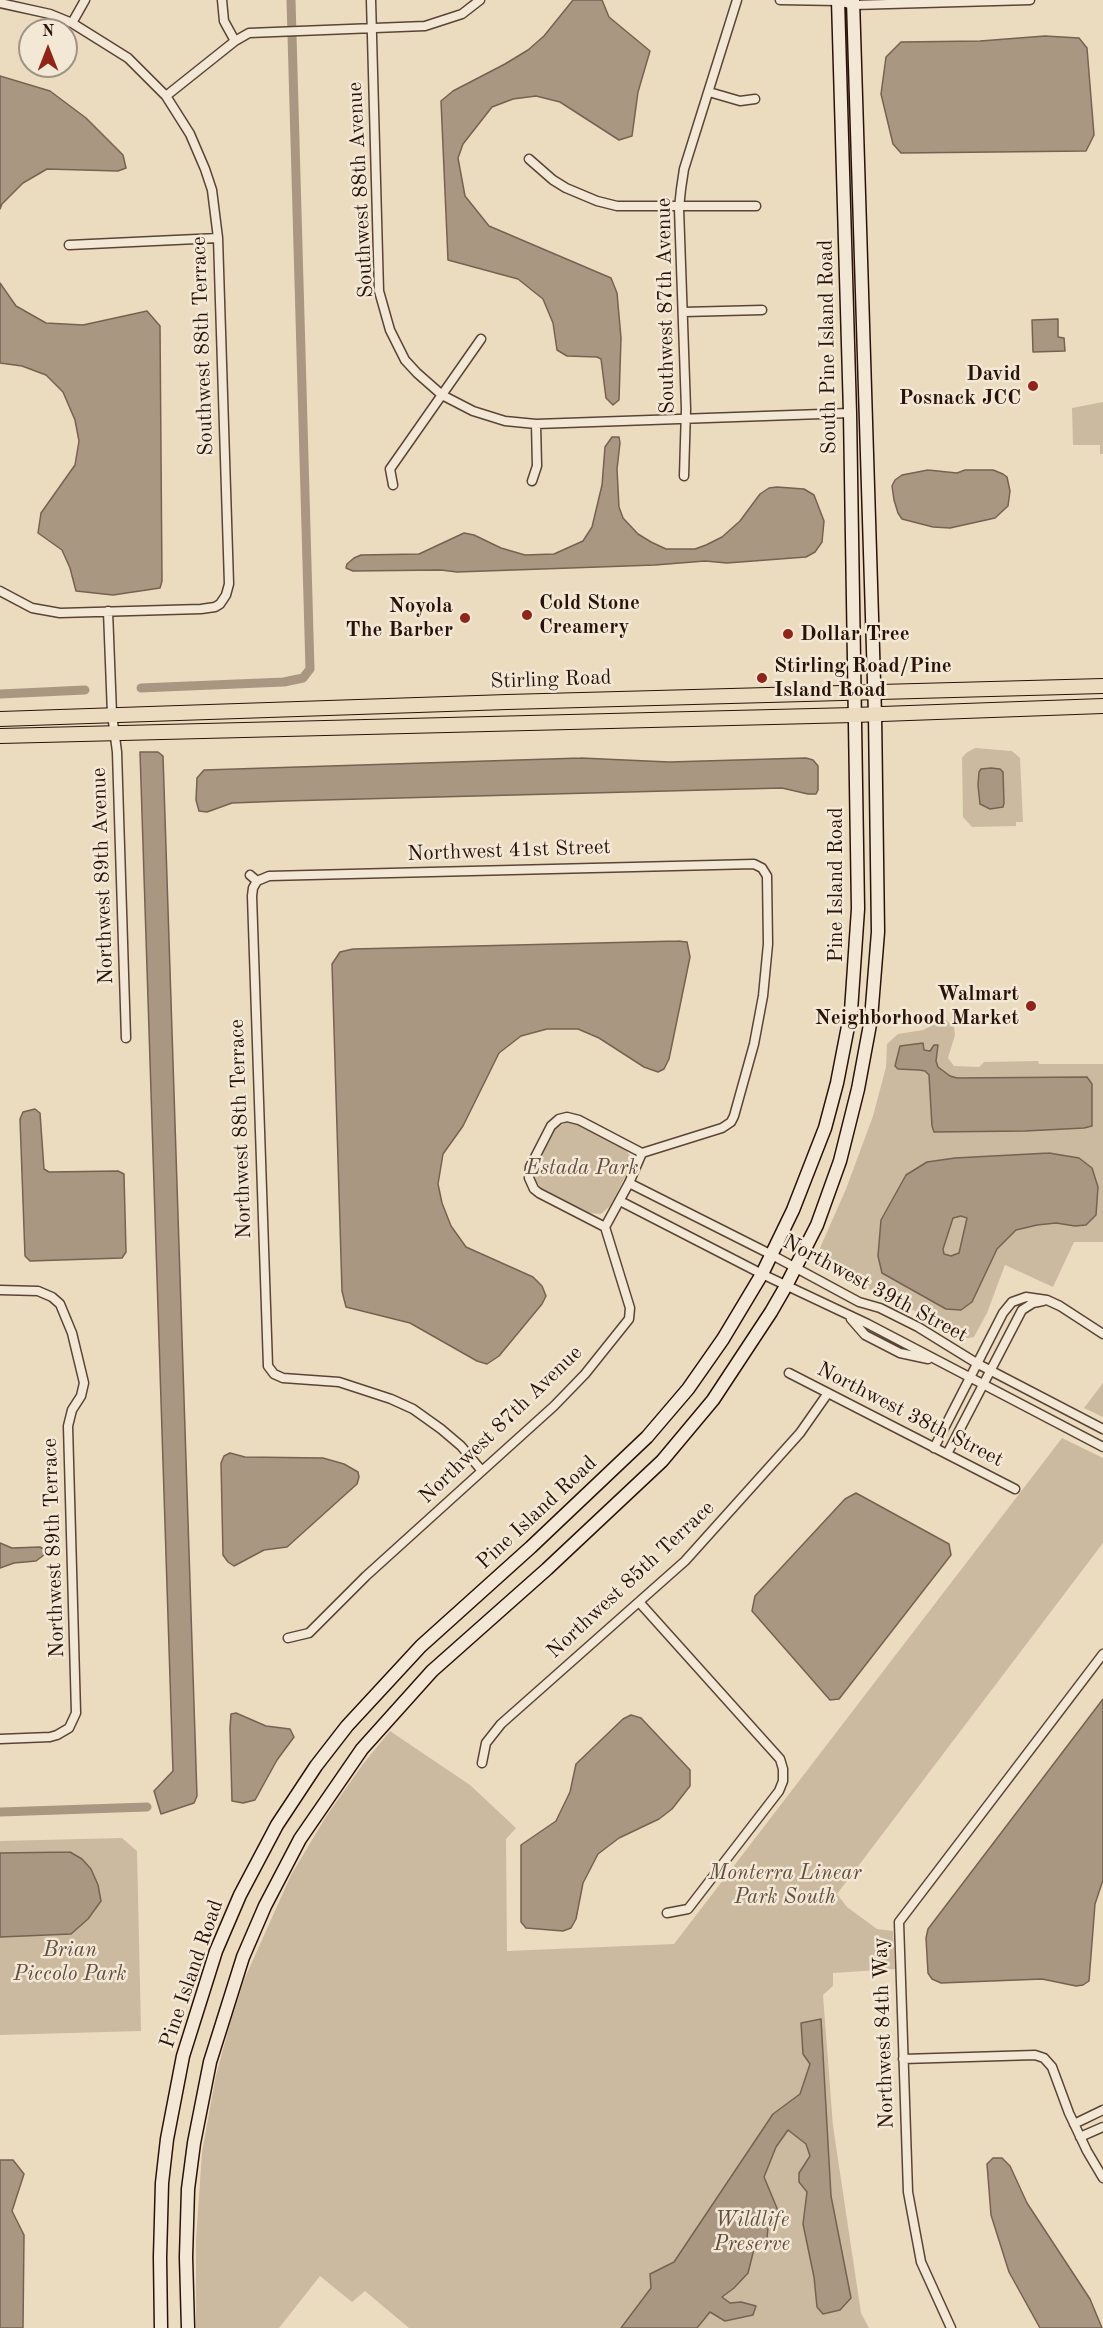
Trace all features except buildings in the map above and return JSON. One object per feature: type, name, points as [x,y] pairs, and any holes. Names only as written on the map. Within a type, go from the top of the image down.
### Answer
[{"type":"main road","name":"South Pine Island Road","points":[[838,0],[854,693]]},
{"type":"main road","name":"South Pine Island Road","points":[[853,3],[874,692]]},
{"type":"main road","name":"Stirling Road","points":[[0,719],[507,702],[1103,686]]},
{"type":"main road","name":"Pine Island Road","points":[[188,2328],[186,2257],[188,2189],[210,2062],[243,1957],[300,1839],[362,1749],[432,1671],[547,1569],[662,1461],[713,1400],[754,1339],[786,1286],[817,1225],[840,1161],[858,1089],[872,1013],[878,932],[874,692]]},
{"type":"main road","name":"Pine Island Road","points":[[162,2328],[160,2257],[162,2183],[183,2056],[216,1951],[240,1895],[277,1825],[346,1726],[421,1646],[531,1547],[647,1437],[688,1389],[723,1339],[762,1275],[793,1210],[825,1128],[837,1083],[851,1011],[858,909],[854,693]]},
{"type":"main road","points":[[507,702],[509,723]]},
{"type":"main road","name":"Stirling Road","points":[[0,736],[854,715],[1103,706]]},
{"type":"street","points":[[75,18],[85,0]]},
{"type":"street","points":[[222,0],[224,21],[235,41]]},
{"type":"street","name":"Southwest 88th Avenue","points":[[372,0],[380,291],[390,330],[405,360],[442,395],[473,411],[505,421],[536,424],[849,413]]},
{"type":"street","points":[[166,96],[235,41],[249,33],[425,26],[462,14],[480,0]]},
{"type":"street","name":"Southwest 87th Avenue","points":[[684,476],[686,418],[679,207],[684,169],[737,0]]},
{"type":"street","points":[[780,0],[838,0],[853,3],[1030,0]]},
{"type":"street","name":"Southwest 88th Terrace","points":[[0,3],[60,18]]},
{"type":"street","name":"Southwest 88th Terrace","points":[[78,27],[128,58],[166,96],[185,125],[205,169],[212,190],[218,237],[229,584],[226,595],[220,604],[210,608],[108,611]]},
{"type":"street","points":[[709,92],[740,101],[755,99]]},
{"type":"street","points":[[529,159],[553,180],[580,195],[617,206],[756,206]]},
{"type":"street","points":[[69,245],[218,237]]},
{"type":"street","points":[[683,312],[762,310]]},
{"type":"street","points":[[393,485],[390,469],[481,339]]},
{"type":"street","points":[[532,481],[537,466],[536,424]]},
{"type":"street","points":[[0,591],[20,603],[46,611],[60,613],[108,611]]},
{"type":"street","name":"Northwest 89th Avenue","points":[[108,611],[112,714],[117,752],[126,1038]]},
{"type":"street","name":"Northwest 41st Street","points":[[254,878],[734,863],[765,865],[769,885],[768,944],[763,996],[754,1044],[734,1116],[731,1122],[722,1128],[642,1153]]},
{"type":"street","name":"Northwest 88th Terrace","points":[[254,878],[252,896],[266,1361],[271,1377],[339,1382],[391,1399],[413,1409],[441,1429],[461,1446],[482,1471]]},
{"type":"street","points":[[561,1114],[573,1117],[642,1153],[605,1227],[539,1193],[526,1183],[530,1167],[551,1126],[561,1114]]},
{"type":"street","name":"Northwest 39th Street","points":[[629,1183],[859,1302],[880,1308],[918,1327],[978,1364],[1103,1429]]},
{"type":"street","name":"Northwest 39th Street","points":[[620,1201],[762,1275],[848,1314],[1103,1447]]},
{"type":"street","name":"Northwest 87th Avenue","points":[[288,1638],[309,1633],[366,1576],[554,1406],[624,1328],[632,1310],[605,1227]]},
{"type":"street","name":"Northwest 89th Terrace","points":[[0,1290],[38,1291],[57,1301],[65,1312],[84,1383],[81,1396],[72,1410],[68,1426],[77,1709],[69,1728],[50,1737],[0,1739]]},
{"type":"street","points":[[934,1448],[1004,1313],[1012,1302],[1026,1297],[1047,1300],[1103,1334]]},
{"type":"street","points":[[947,1455],[1022,1310],[1033,1303],[1047,1300]]},
{"type":"street","name":"Northwest 38th Street","points":[[789,1373],[1015,1489]]},
{"type":"street","name":"Northwest 85th Terrace","points":[[482,1763],[486,1743],[501,1724],[685,1561],[800,1432],[828,1392]]},
{"type":"street","points":[[639,1602],[780,1759],[783,1769],[783,1781],[779,1791],[688,1909],[668,1913]]},
{"type":"street","name":"Northwest 84th Way","points":[[951,2328],[921,2262],[912,2224],[908,2192],[899,1927],[902,1917],[1103,1654]]},
{"type":"street","points":[[903,2059],[1035,2055],[1044,2058],[1052,2067],[1074,2124],[1103,2178]]},
{"type":"street","points":[[1074,2124],[1103,2110]]},
{"type":"street","points":[[1080,2137],[1103,2127]]},
{"type":"green space","points":[[1103,402],[1103,454],[1100,454],[1100,445],[1073,445],[1072,408]]},
{"type":"green space","points":[[975,748],[1012,751],[1020,758],[1023,822],[1016,822],[1016,826],[972,827],[963,817],[962,758]]},
{"type":"green space","points":[[945,1019],[954,1027],[955,1035],[948,1058],[954,1066],[979,1067],[984,1062],[1038,1061],[1039,1064],[1103,1064],[1103,1242],[1074,1242],[1053,1287],[1005,1265],[987,1313],[974,1337],[963,1339],[938,1322],[856,1283],[823,1261],[820,1256],[820,1248],[846,1189],[873,1116],[886,1067],[887,1044],[898,1034],[923,1030]],"holes":[[[955,1158],[1098,1187],[1095,1216],[1086,1225],[1056,1223],[1016,1230],[997,1249],[972,1302],[961,1310],[946,1309],[882,1273]]]},
{"type":"green space","name":"Estada Park","points":[[567,1122],[574,1123],[625,1149],[631,1157],[631,1165],[610,1206],[601,1214],[589,1213],[542,1189],[534,1179],[535,1169],[556,1128]]},
{"type":"green space","points":[[961,1216],[967,1218],[959,1253],[951,1256],[944,1254],[943,1249],[953,1218]]},
{"type":"green space","points":[[1103,1383],[1103,1417],[1084,1408]]},
{"type":"green space","points":[[1062,1438],[1103,1458],[1103,1543],[837,1894],[847,1907],[877,1929],[893,1931],[895,1969],[833,1973],[833,1986],[823,1995],[833,2126],[861,2313],[869,2328],[409,2328],[365,2291],[352,2302],[320,2276],[279,2328],[196,2328],[196,2240],[202,2152],[216,2075],[244,1980],[291,1875],[327,1815],[363,1764],[390,1731],[470,1785],[516,1828],[506,1839],[507,1951],[674,1944]]},
{"type":"green space","name":"Brian Piccolo Park","points":[[122,1838],[137,1851],[141,2031],[0,2035],[0,1841]]},
{"type":"shaded area","points":[[573,0],[602,0],[609,17],[650,51],[638,92],[632,136],[619,140],[560,102],[536,96],[513,99],[492,107],[463,144],[458,158],[465,196],[489,226],[611,278],[617,293],[621,338],[619,400],[613,405],[606,398],[601,359],[567,356],[557,350],[553,323],[543,299],[518,279],[448,260],[441,101],[453,91],[528,50],[544,36]]},
{"type":"shaded area","points":[[1045,36],[1079,38],[1087,48],[1094,135],[1086,151],[901,153],[893,144],[881,94],[886,57],[901,42],[980,41]]},
{"type":"shaded area","points":[[0,76],[50,91],[86,118],[123,155],[126,168],[118,171],[47,169],[23,183],[2,204],[0,209]]},
{"type":"shaded area","points":[[0,283],[16,306],[46,323],[83,325],[147,311],[160,326],[162,581],[160,588],[113,595],[76,591],[62,550],[38,533],[41,513],[75,465],[79,441],[75,420],[63,392],[46,375],[22,366],[0,363]]},
{"type":"shaded area","points":[[1058,319],[1058,337],[1064,338],[1065,351],[1033,352],[1032,320]]},
{"type":"shaded area","points":[[612,437],[619,437],[620,443],[617,469],[619,507],[623,518],[638,534],[651,542],[666,549],[695,549],[706,545],[722,537],[740,521],[760,494],[769,488],[777,487],[804,489],[814,495],[824,521],[822,542],[815,552],[806,557],[727,563],[705,561],[457,572],[441,570],[353,571],[346,568],[347,564],[361,555],[419,554],[464,533],[525,555],[554,554],[583,541],[592,527],[602,485],[605,447]]},
{"type":"shaded area","points":[[928,470],[957,473],[965,470],[993,470],[1003,474],[1007,477],[1010,491],[1008,506],[995,518],[950,528],[933,527],[902,519],[894,500],[892,486],[895,480],[902,475]]},
{"type":"shaded area","points":[[140,752],[158,752],[163,756],[197,1796],[194,1803],[161,1814],[154,1791],[173,1771]]},
{"type":"shaded area","points":[[581,758],[669,762],[806,758],[813,760],[818,766],[818,790],[816,794],[782,788],[284,801],[232,803],[207,812],[199,811],[196,800],[197,778],[204,770]]},
{"type":"shaded area","points":[[981,769],[1000,769],[1003,772],[1004,803],[1003,807],[990,809],[980,804],[978,785]]},
{"type":"shaded area","points":[[687,942],[690,957],[669,1059],[664,1069],[658,1072],[644,1067],[599,1038],[578,1029],[547,1029],[521,1036],[499,1053],[463,1126],[443,1154],[438,1184],[442,1203],[451,1226],[466,1247],[533,1277],[542,1286],[546,1296],[499,1356],[487,1364],[477,1361],[410,1323],[346,1307],[342,1291],[332,964],[340,952],[353,949]]},
{"type":"shaded area","points":[[923,1043],[924,1050],[930,1051],[934,1045],[938,1045],[936,1061],[938,1067],[957,1078],[1087,1077],[1092,1084],[1092,1126],[1025,1131],[934,1132],[929,1075],[925,1071],[898,1069],[895,1066],[900,1046]]},
{"type":"shaded area","points":[[35,1109],[40,1113],[44,1169],[49,1172],[118,1171],[124,1174],[126,1252],[122,1258],[30,1261],[25,1256],[20,1119],[23,1112]]},
{"type":"shaded area","points":[[1049,1153],[1079,1158],[1092,1168],[1098,1187],[1096,1215],[1086,1225],[1056,1223],[1016,1230],[997,1249],[972,1302],[961,1310],[946,1309],[882,1273],[878,1256],[881,1220],[906,1175],[927,1162],[955,1158]],"holes":[[[961,1216],[967,1218],[959,1253],[951,1256],[944,1254],[943,1249],[953,1218]]]},
{"type":"shaded area","points":[[230,1453],[245,1457],[323,1458],[344,1464],[358,1472],[359,1477],[357,1484],[287,1547],[264,1550],[234,1566],[223,1555],[221,1463],[224,1456]]},
{"type":"shaded area","points":[[856,1493],[949,1544],[951,1555],[839,1699],[830,1700],[752,1611],[755,1596],[845,1499]]},
{"type":"shaded area","points":[[0,1543],[12,1548],[40,1547],[45,1550],[44,1555],[36,1561],[14,1563],[0,1568]]},
{"type":"shaded area","points":[[1103,1699],[1103,1880],[1095,1904],[1089,1981],[1076,1986],[1042,1979],[941,1983],[932,1979],[928,1973],[926,1938],[928,1929]]},
{"type":"shaded area","points":[[236,1713],[266,1726],[290,1729],[294,1737],[277,1760],[255,1800],[243,1803],[232,1801],[230,1728],[231,1714]]},
{"type":"shaded area","points":[[631,1715],[641,1718],[690,1770],[690,1786],[672,1809],[659,1819],[619,1838],[598,1854],[583,1883],[576,1919],[571,1928],[563,1931],[526,1928],[521,1922],[521,1845],[556,1821],[570,1792],[576,1764],[623,1719]]},
{"type":"shaded area","points":[[70,1852],[82,1859],[91,1869],[98,1885],[101,1901],[88,1919],[71,1934],[0,1937],[0,1853]]},
{"type":"shaded area","points":[[821,2019],[831,2196],[851,2298],[840,2310],[823,2314],[817,2307],[814,2277],[803,2224],[807,2192],[799,2182],[799,2173],[810,2156],[806,2144],[788,2130],[776,2147],[764,2177],[779,2213],[768,2227],[767,2239],[754,2249],[748,2273],[722,2297],[730,2303],[741,2302],[756,2306],[753,2315],[725,2321],[710,2312],[697,2328],[621,2328],[651,2288],[650,2274],[674,2262],[773,2114],[800,2094],[810,2064],[803,2054],[801,2023]]},
{"type":"shaded area","points":[[993,2158],[1002,2158],[1010,2166],[1027,2203],[1090,2299],[1102,2328],[1040,2328],[1009,2272],[991,2215],[987,2164]]},
{"type":"shaded area","points":[[0,2160],[13,2160],[24,2174],[12,2211],[24,2235],[23,2328],[0,2328]]},
{"type":"waterway","points":[[141,688],[284,682],[303,678],[310,669],[291,0]]},
{"type":"waterway","points":[[0,694],[85,690]]},
{"type":"waterway","points":[[0,1812],[147,1807]]},
{"type":"place","name":"David Posnack JCC","points":[[1033,386]]},
{"type":"place","name":"Cold Stone Creamery","points":[[527,615]]},
{"type":"place","name":"Noyola The Barber","points":[[465,618]]},
{"type":"place","name":"Dollar Tree","points":[[788,634]]},
{"type":"place","name":"Stirling Road/Pine Island Road","points":[[762,678]]},
{"type":"place","name":"Walmart Neighborhood Market","points":[[1031,1006]]},
{"type":"park label","name":"Monterra Linear Park South","points":[[785,1885]]},
{"type":"park label","name":"Wildlife Preserve","points":[[752,2232]]}]
